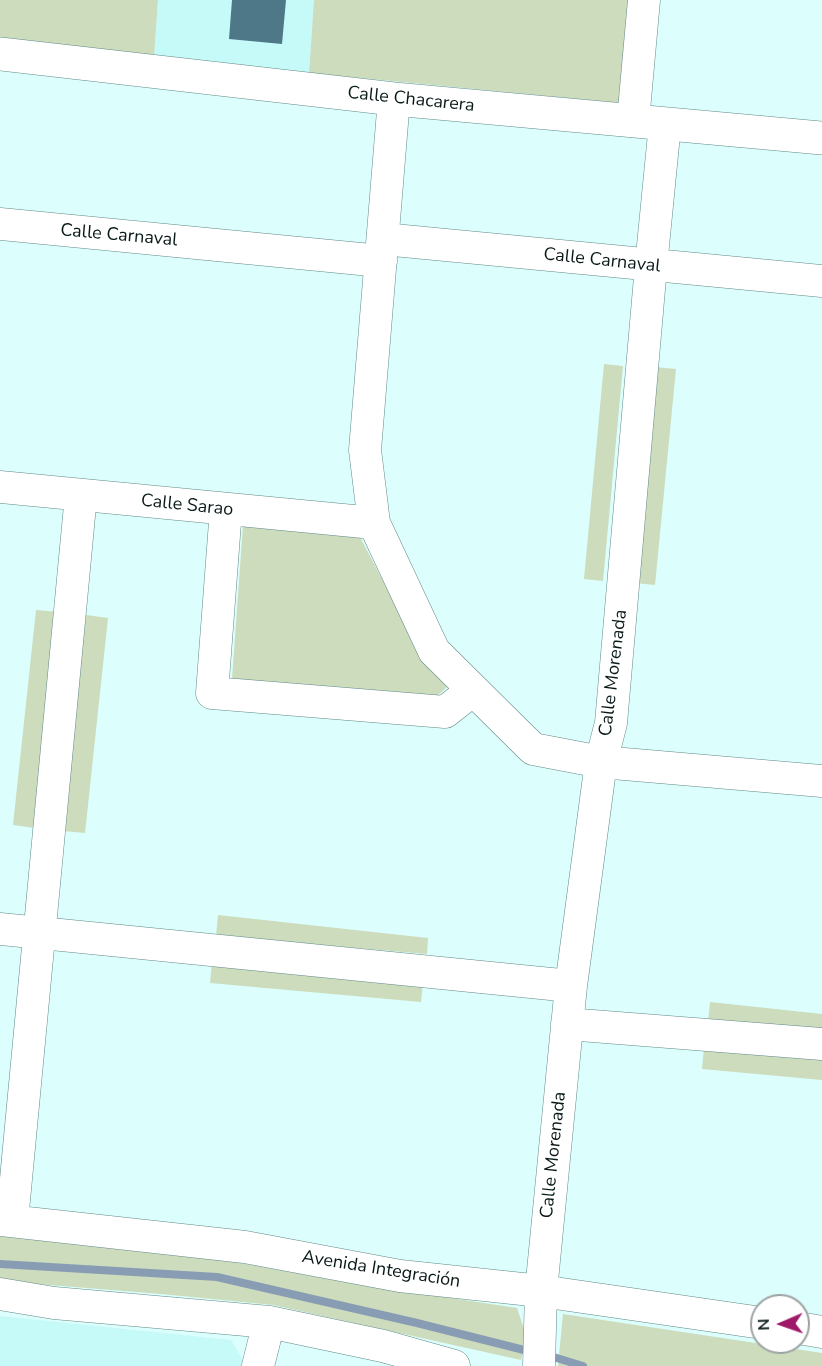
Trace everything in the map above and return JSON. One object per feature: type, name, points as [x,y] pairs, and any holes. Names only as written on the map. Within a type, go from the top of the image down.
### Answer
[{"type":"main road","name":"Calle Chacarera","points":[[0,54],[394,99],[822,138]]},
{"type":"street","points":[[633,121],[644,0]]},
{"type":"street","points":[[394,99],[365,450],[374,523],[434,651],[533,750],[601,762],[822,781]]},
{"type":"street","name":"Calle Morenada","points":[[539,1366],[541,1291],[567,1024],[601,762],[611,723],[651,266],[666,124]]},
{"type":"street","name":"Calle Carnaval","points":[[0,224],[651,266],[822,281]]},
{"type":"street","name":"Calle Sarao","points":[[0,487],[374,523]]},
{"type":"street","points":[[6,1220],[40,933],[81,495]]},
{"type":"street","points":[[226,509],[212,693],[445,712],[473,690]]},
{"type":"street","points":[[0,930],[571,986]]},
{"type":"street","points":[[567,1024],[822,1044]]},
{"type":"street","name":"Avenida Integración","points":[[6,1220],[245,1247],[400,1276],[541,1291],[750,1321]]},
{"type":"street","points":[[0,1294],[54,1303],[269,1322],[383,1347],[454,1366]]},
{"type":"street","points":[[258,1366],[269,1322]]},
{"type":"shaded area","points":[[158,0],[314,0],[309,73],[154,57]]},
{"type":"shaded area","points":[[0,1316],[231,1340],[244,1362],[243,1366],[0,1366]]},
{"type":"green space","points":[[0,0],[158,0],[154,57],[0,41]]},
{"type":"green space","points":[[314,0],[629,0],[620,103],[309,73]]},
{"type":"green space","points":[[604,364],[623,366],[603,581],[584,579]]},
{"type":"green space","points":[[655,367],[676,369],[655,585],[635,583]]},
{"type":"green space","points":[[243,525],[360,537],[426,664],[447,687],[435,698],[232,679]]},
{"type":"green space","points":[[36,610],[58,612],[35,828],[13,825]]},
{"type":"green space","points":[[86,615],[108,618],[85,833],[63,831]]},
{"type":"green space","points":[[218,915],[428,938],[427,954],[216,936]]},
{"type":"green space","points":[[212,962],[423,981],[421,1002],[210,983]]},
{"type":"green space","points":[[710,1002],[822,1014],[822,1032],[708,1022]]},
{"type":"green space","points":[[704,1048],[822,1059],[822,1080],[702,1069]]},
{"type":"green space","points":[[0,1236],[224,1260],[345,1282],[517,1308],[526,1335],[521,1360],[273,1305],[0,1281]]},
{"type":"green space","points":[[563,1314],[750,1342],[750,1354],[810,1354],[810,1351],[822,1353],[822,1366],[558,1366]]},
{"type":"building","points":[[232,0],[286,0],[282,44],[229,39]]},
{"type":"waterway","points":[[0,1264],[217,1277],[532,1352]]},
{"type":"waterway","points":[[547,1355],[583,1366]]}]
